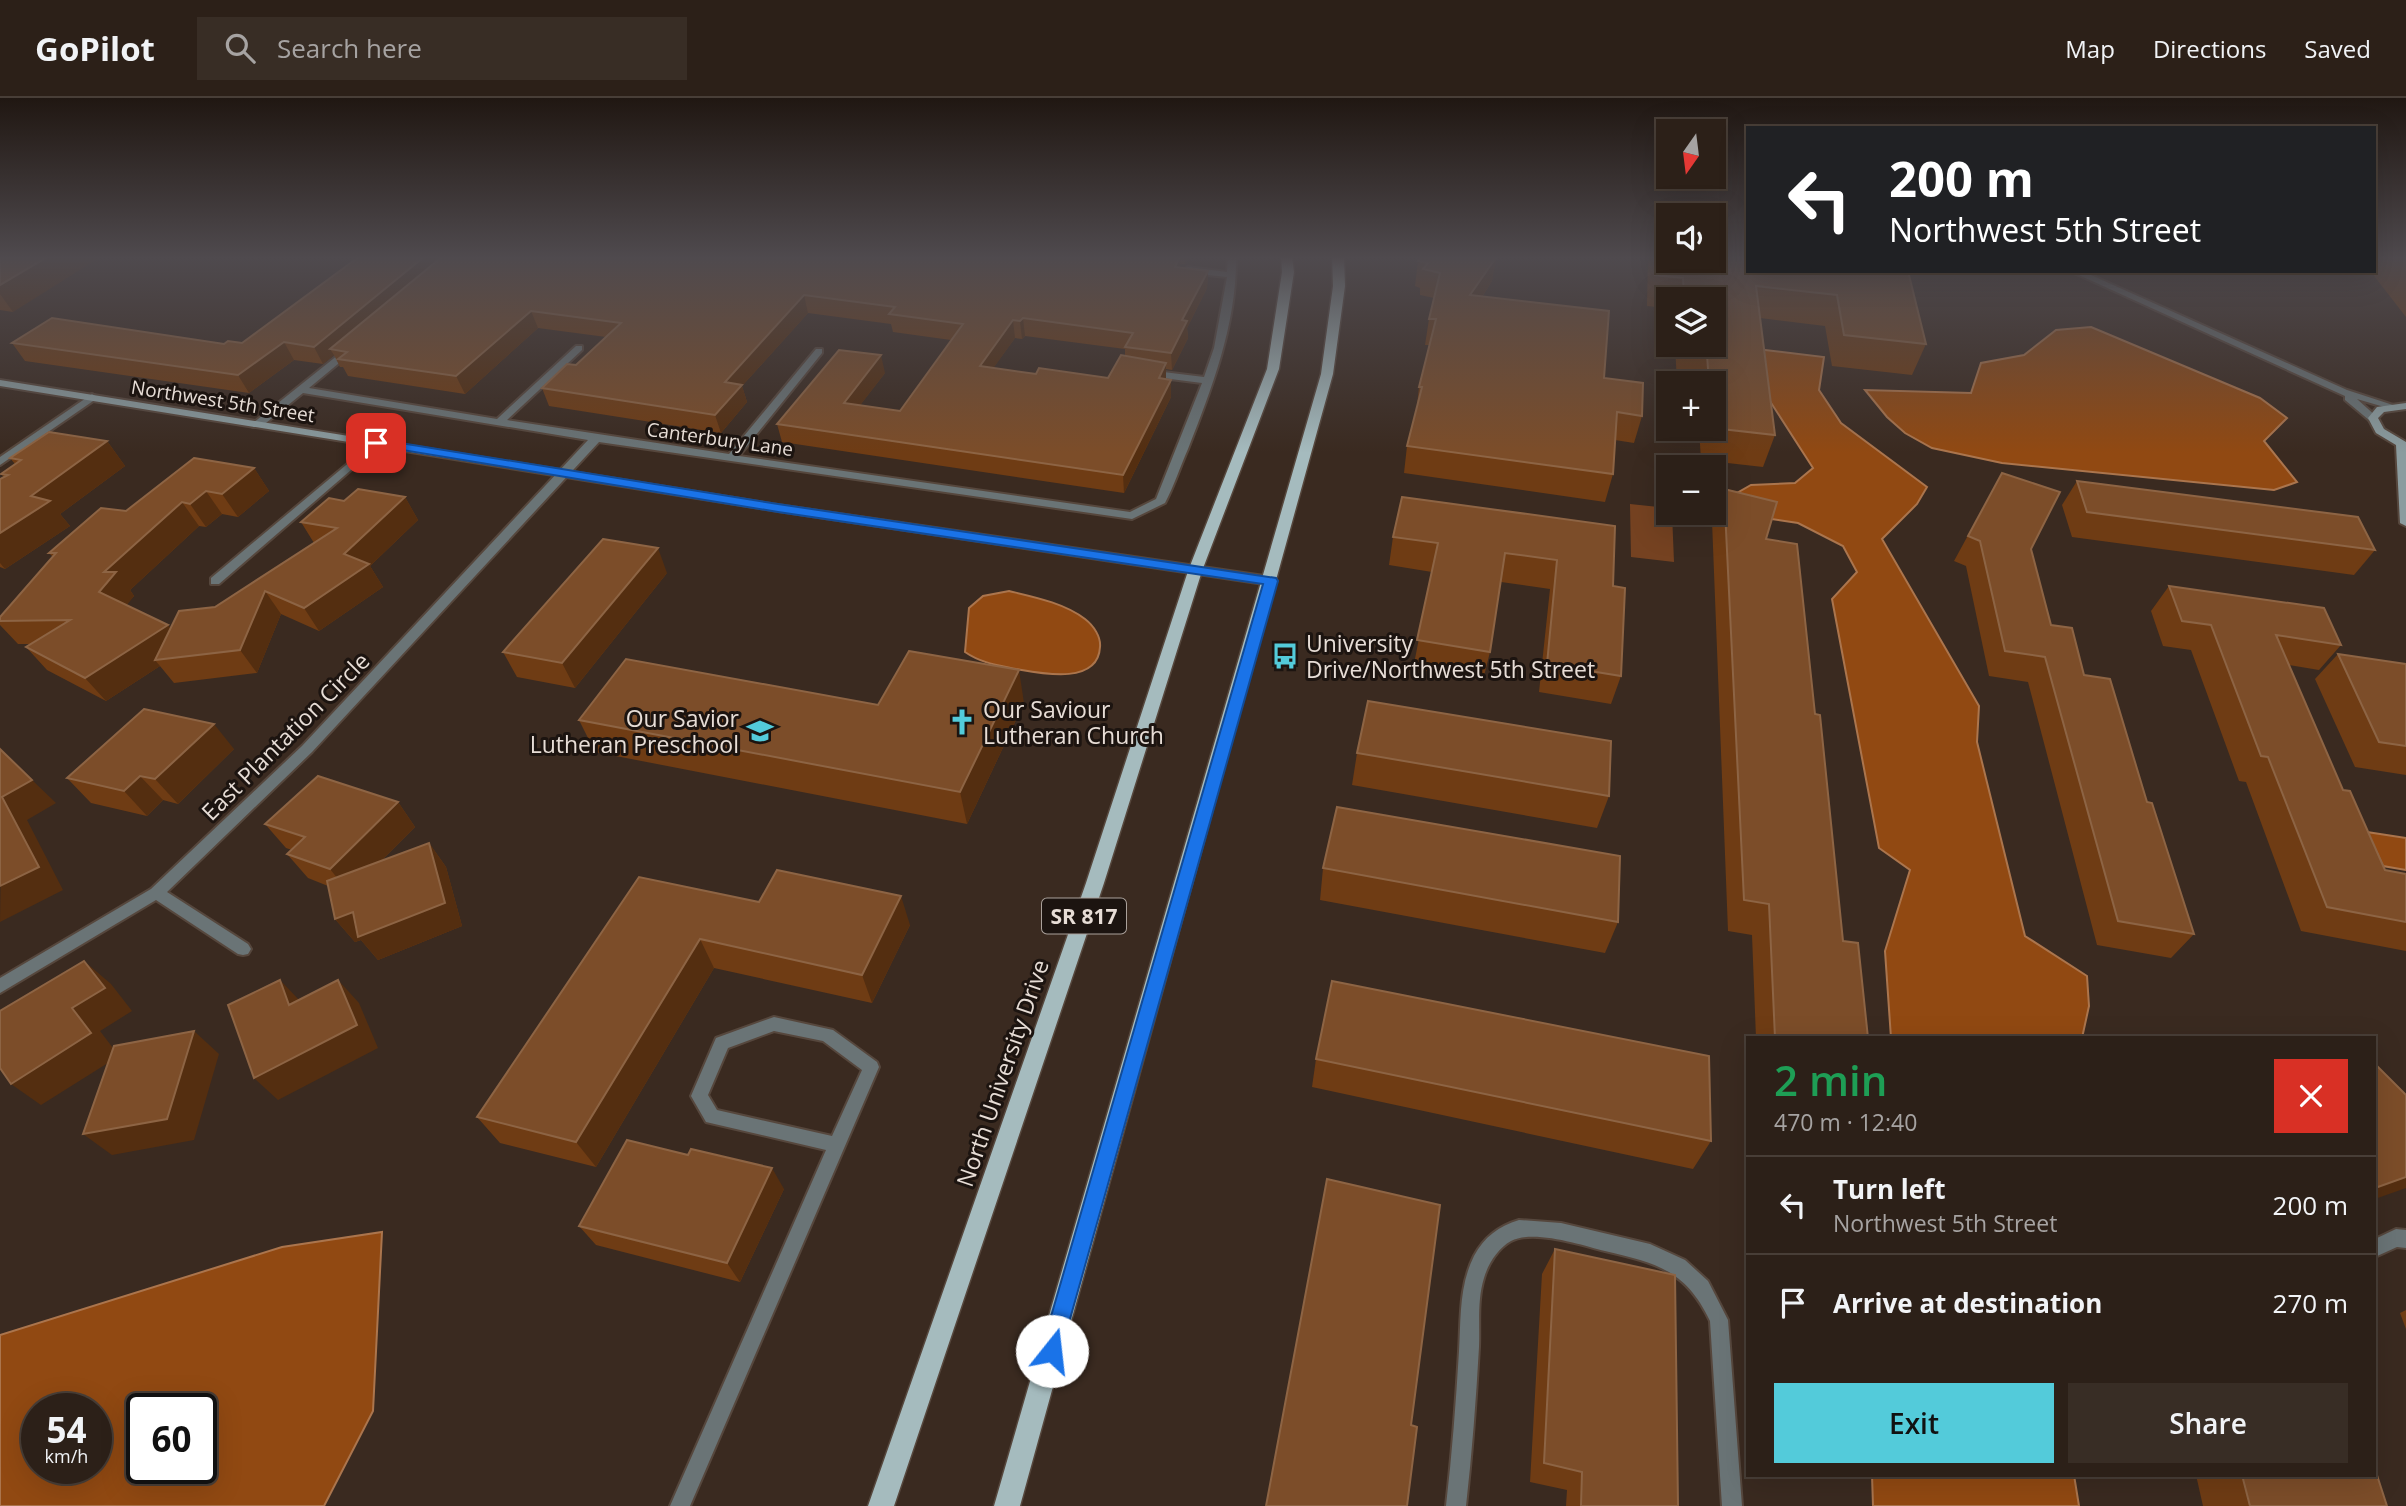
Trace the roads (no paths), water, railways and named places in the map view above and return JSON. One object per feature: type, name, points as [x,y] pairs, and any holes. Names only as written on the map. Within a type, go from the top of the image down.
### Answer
[{"type":"main road","name":"North University Drive","points":[[881,1506],[1095,883],[1195,571],[1273,369],[1280,322]]},
{"type":"main road","points":[[1007,1506],[1271,581],[1328,374],[1335,322]]},
{"type":"street","points":[[1141,372],[1208,381],[1219,348],[1224,322]]},
{"type":"street","points":[[2187,322],[2343,392],[2390,406],[2406,406]]},
{"type":"street","points":[[257,425],[356,345]]},
{"type":"street","points":[[499,422],[579,348]]},
{"type":"street","points":[[731,458],[820,351]]},
{"type":"street","name":"Canterbury Lane","points":[[303,390],[596,438],[1132,516],[1161,501],[1208,381]]},
{"type":"street","name":"Northwest 5th Street","points":[[0,383],[566,474],[1271,581]]},
{"type":"street","points":[[2343,392],[2373,418],[2380,431],[2404,446],[2406,523]]},
{"type":"street","points":[[0,462],[92,397]]},
{"type":"street","points":[[2373,418],[2376,412],[2390,406]]},
{"type":"street","name":"East Plantation Circle","points":[[0,986],[156,893],[307,749],[566,474],[596,438]]},
{"type":"street","points":[[215,580],[376,443]]},
{"type":"street","points":[[156,893],[243,949]]},
{"type":"street","points":[[680,1506],[838,1145],[872,1067],[827,1035],[774,1024],[722,1042],[699,1096],[712,1117],[838,1145]]},
{"type":"street","points":[[1455,1506],[1461,1467],[1471,1306],[1477,1269],[1491,1246],[1511,1231],[1544,1230],[1636,1248],[1666,1258],[1708,1293],[1720,1320],[1732,1506]]},
{"type":"street","points":[[2376,1248],[2396,1238],[2406,1239]]},
{"type":"place","name":"University Drive/Northwest 5th Street","points":[[1285,656]]},
{"type":"place","name":"Our Saviour Lutheran Church","points":[[962,722]]},
{"type":"place","name":"Our Savior Lutheran Preschool","points":[[760,731]]}]
